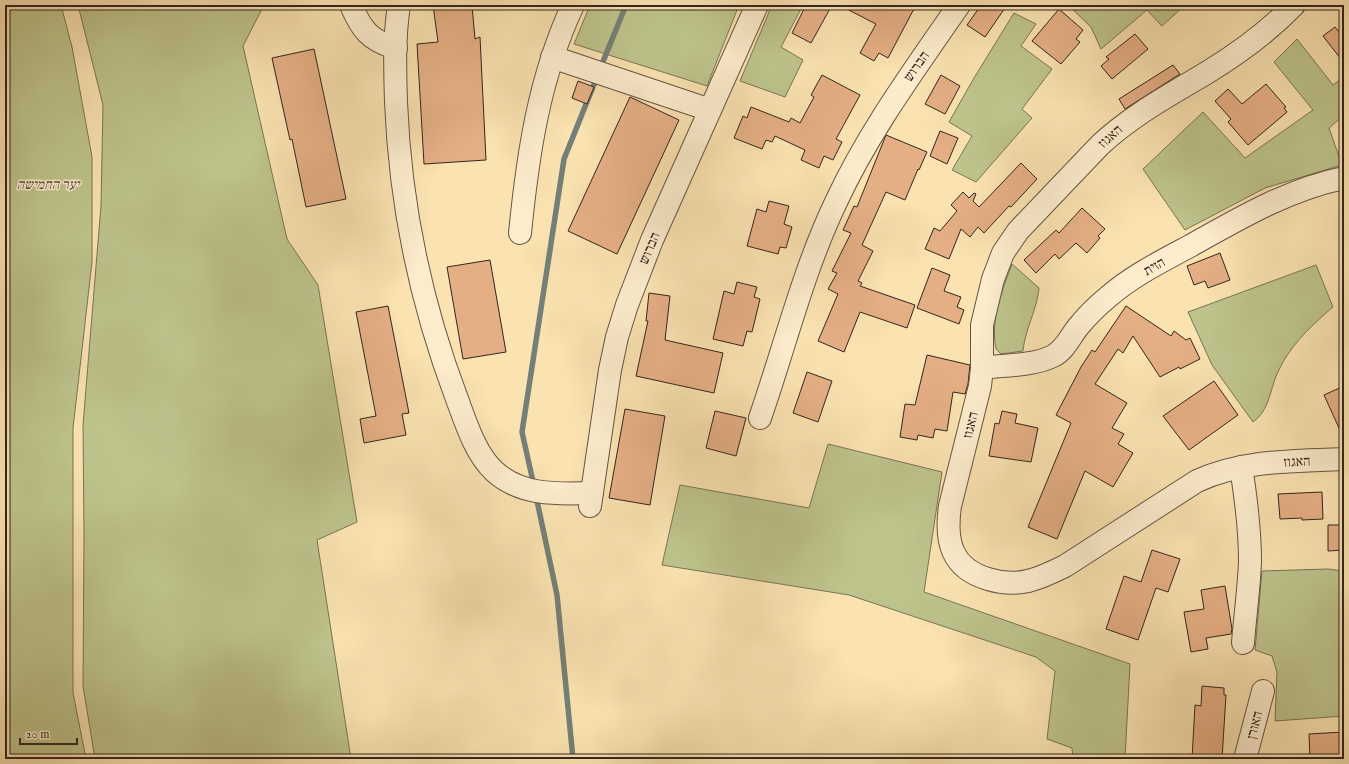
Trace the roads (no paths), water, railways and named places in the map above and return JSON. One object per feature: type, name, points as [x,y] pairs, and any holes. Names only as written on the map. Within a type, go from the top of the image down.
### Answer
[{"type":"street","points":[[351,5],[359,23],[370,36],[382,44],[396,48],[399,5]]},
{"type":"street","points":[[520,233],[531,143],[540,97],[552,57],[573,5]]},
{"type":"street","name":"הברוש","points":[[396,48],[395,78],[400,158],[411,236],[419,274],[439,347],[453,390],[478,450],[494,471],[503,478],[525,489],[590,499],[610,370],[617,337],[625,310],[652,240],[756,5]]},
{"type":"street","name":"הברוש","points":[[760,418],[816,250],[846,180],[884,113],[959,5]]},
{"type":"street","name":"האגוז","points":[[1294,5],[1269,28],[1234,54],[1203,75],[1153,104],[1115,131],[1018,230],[1003,253],[993,279],[982,325],[982,368],[977,396],[950,506],[948,524],[950,542],[960,563],[966,569],[981,577],[993,581],[1016,583],[1026,581],[1046,575],[1065,566],[1197,481],[1216,473],[1241,467],[1274,462],[1344,459]]},
{"type":"street","points":[[552,57],[710,110]]},
{"type":"street","name":"הזית","points":[[982,368],[1030,363],[1045,360],[1054,356],[1064,348],[1076,329],[1095,308],[1132,278],[1197,241],[1253,212],[1303,190],[1344,178]]},
{"type":"street","points":[[1241,467],[1247,513],[1250,560],[1243,643]]},
{"type":"street","name":"האורן","points":[[1245,759],[1263,691]]},
{"type":"waterway","points":[[600,69],[626,5]]},
{"type":"waterway","points":[[534,486],[522,432],[564,159],[597,77]]},
{"type":"waterway","points":[[536,496],[557,595],[573,759]]},
{"type":"park label","name":"יער החמישה","points":[[48,184]]}]
